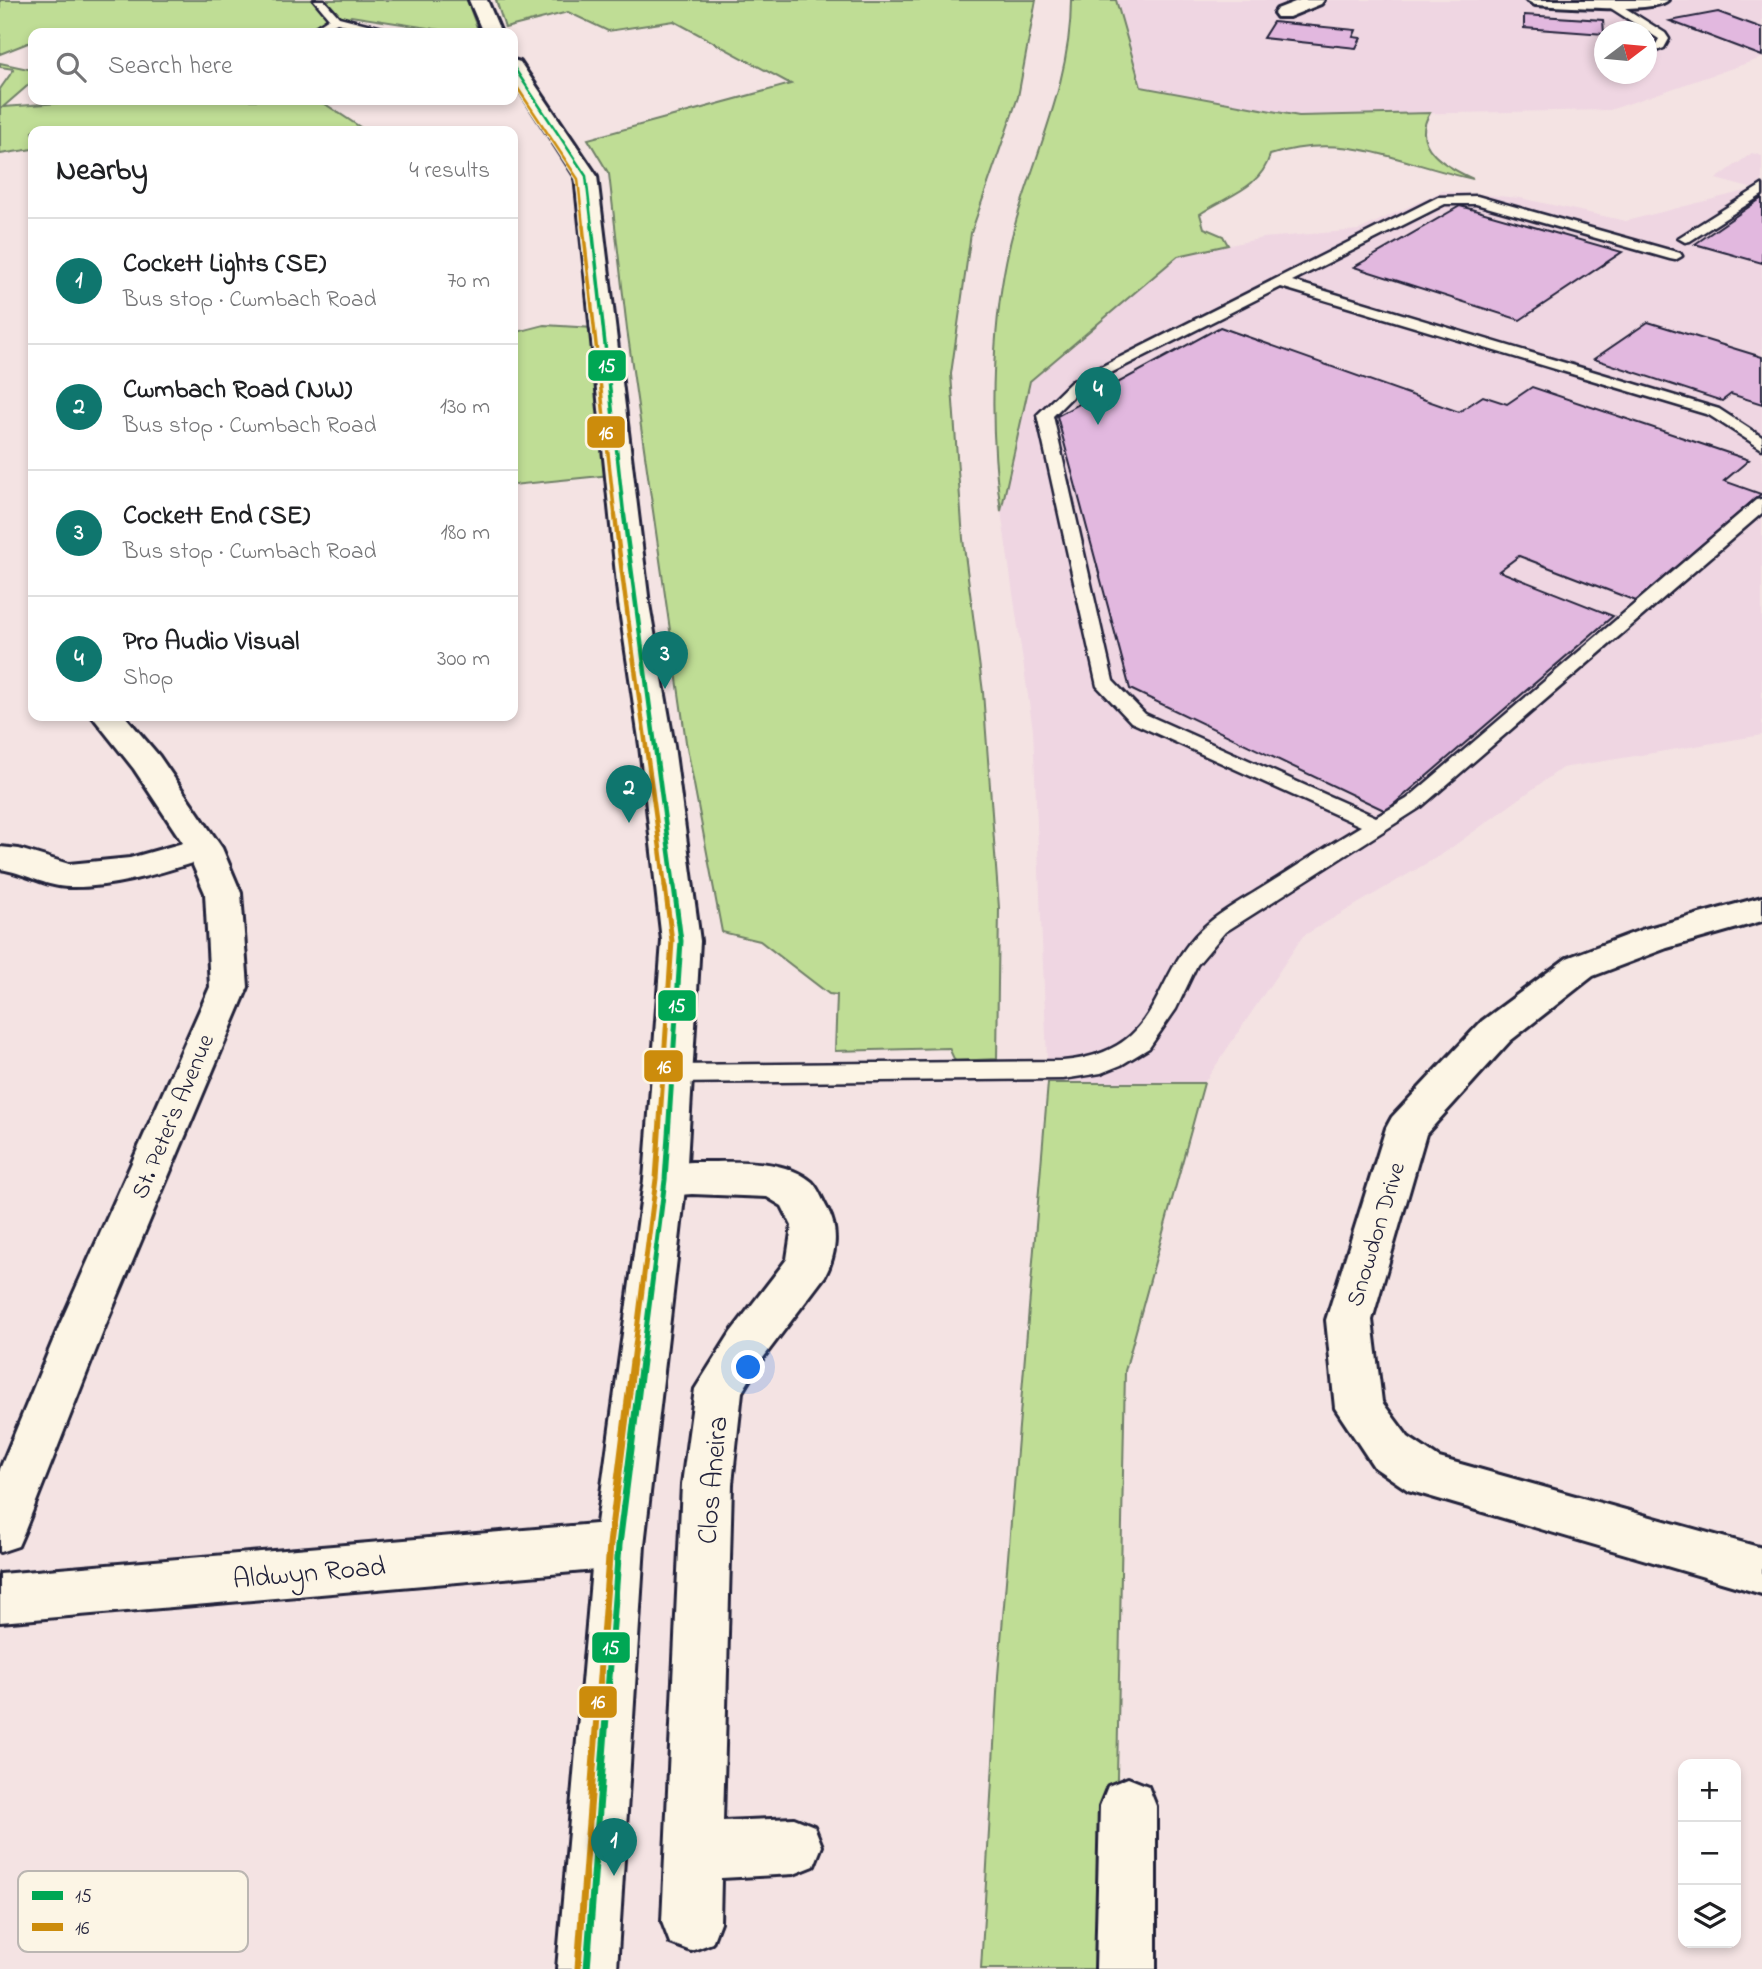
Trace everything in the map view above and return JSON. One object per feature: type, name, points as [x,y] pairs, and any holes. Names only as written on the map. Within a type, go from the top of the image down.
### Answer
[{"type":"street","points":[[478,0],[490,28]]},
{"type":"street","points":[[1283,13],[1315,0]]},
{"type":"street","points":[[1535,0],[1609,3],[1659,0]]},
{"type":"street","points":[[518,74],[586,176],[634,604],[657,746],[681,941],[665,1180],[619,1545],[587,1969]]},
{"type":"street","name":"St. Peter's Avenue","points":[[0,1530],[83,1324],[229,987],[223,893],[204,848],[147,763],[112,721]]},
{"type":"street","points":[[0,858],[19,860],[67,876],[132,869],[204,848]]},
{"type":"street","name":"Snowdon Drive","points":[[1762,909],[1654,939],[1580,967],[1496,1031],[1407,1128],[1349,1321],[1359,1408],[1391,1452],[1425,1475],[1762,1572]]},
{"type":"street","name":"Clos Aneira","points":[[665,1180],[692,1178],[775,1181],[798,1195],[814,1226],[809,1264],[747,1345],[719,1389],[707,1484],[691,1922]]},
{"type":"street","name":"Aldwyn Road","points":[[0,1598],[619,1545]]},
{"type":"street","points":[[1126,1969],[1128,1806]]},
{"type":"street","points":[[695,1851],[794,1846]]},
{"type":"lane","points":[[319,0],[335,19],[375,28]]},
{"type":"lane","points":[[1609,3],[1638,21]]},
{"type":"lane","points":[[320,28],[335,19]]},
{"type":"lane","points":[[1657,33],[1664,39],[1657,47]]},
{"type":"lane","points":[[1685,238],[1762,189]]},
{"type":"lane","points":[[1376,825],[1138,718],[1104,682],[1045,415],[1076,384],[1443,200],[1477,200],[1675,256]]},
{"type":"lane","points":[[1280,282],[1762,426]]},
{"type":"lane","points":[[1714,412],[1762,444]]},
{"type":"lane","points":[[670,1074],[1063,1070],[1093,1067],[1114,1059],[1141,1042],[1164,1009],[1188,962],[1217,928],[1414,803],[1762,504]]},
{"type":"shaded area","points":[[1116,0],[1762,0],[1762,58],[1610,110],[1299,116],[1140,87]]},
{"type":"shaded area","points":[[1752,153],[1762,156],[1762,735],[1562,768],[1444,853],[1303,936],[1204,1083],[1048,1083],[1033,730],[1001,511],[1030,382],[1178,256],[1263,238],[1359,230],[1442,191],[1520,198],[1626,221],[1753,189],[1716,179]]},
{"type":"green space","points":[[0,0],[467,0],[477,28],[428,28],[351,16],[339,28],[28,28],[28,43],[0,54]]},
{"type":"green space","points":[[496,0],[1036,0],[1018,97],[971,233],[951,374],[963,539],[983,692],[999,908],[997,1059],[955,1061],[949,1048],[835,1051],[837,995],[829,994],[760,941],[722,932],[686,742],[627,329],[609,174],[588,139],[791,84],[674,21],[608,31],[568,12],[505,28]]},
{"type":"green space","points":[[1071,0],[1116,0],[1141,87],[1299,116],[1430,113],[1424,136],[1428,146],[1442,162],[1473,179],[1373,152],[1348,148],[1297,148],[1270,155],[1265,167],[1251,184],[1200,214],[1204,228],[1223,236],[1228,245],[1178,256],[1030,381],[1001,511],[993,403],[1001,290],[1016,221],[1052,112],[1066,57]]},
{"type":"green space","points":[[0,63],[28,69],[28,85],[3,107],[327,105],[358,126],[28,126],[28,150],[0,154],[0,89],[14,69],[0,67]]},
{"type":"green space","points":[[544,325],[594,328],[610,475],[518,484],[518,332]]},
{"type":"green space","points":[[1048,1083],[1204,1083],[1125,1371],[1117,1777],[1110,1969],[981,1969],[998,1676]]},
{"type":"building","points":[[1718,12],[1762,28],[1762,56],[1670,21]]},
{"type":"building","points":[[1524,15],[1603,20],[1594,21],[1594,33],[1524,28]]},
{"type":"building","points":[[1273,22],[1356,30],[1353,37],[1361,38],[1356,48],[1263,38]]},
{"type":"building","points":[[1762,198],[1762,263],[1695,244]]},
{"type":"building","points":[[1460,206],[1622,252],[1520,320],[1354,267]]},
{"type":"building","points":[[1648,322],[1762,357],[1762,404],[1731,394],[1722,401],[1594,359]]},
{"type":"building","points":[[1220,327],[1459,412],[1483,396],[1507,404],[1532,387],[1749,460],[1724,481],[1761,494],[1636,601],[1519,556],[1499,571],[1613,616],[1386,811],[1130,689],[1057,416]]},
{"type":"transit line","name":"15","points":[[518,74],[586,176],[634,604],[657,746],[681,941],[665,1180],[619,1545],[587,1969]]},
{"type":"transit line","name":"16","points":[[518,89],[578,179],[625,605],[648,747],[672,941],[656,1179],[610,1544],[578,1968]]},
{"type":"place","name":"Pro Audio Visual","points":[[1098,425]]},
{"type":"place","name":"Cockett End (SE)","points":[[665,689]]},
{"type":"place","name":"Cwmbach Road (NW)","points":[[629,823]]},
{"type":"place","name":"Cockett Lights (SE)","points":[[614,1876]]}]
